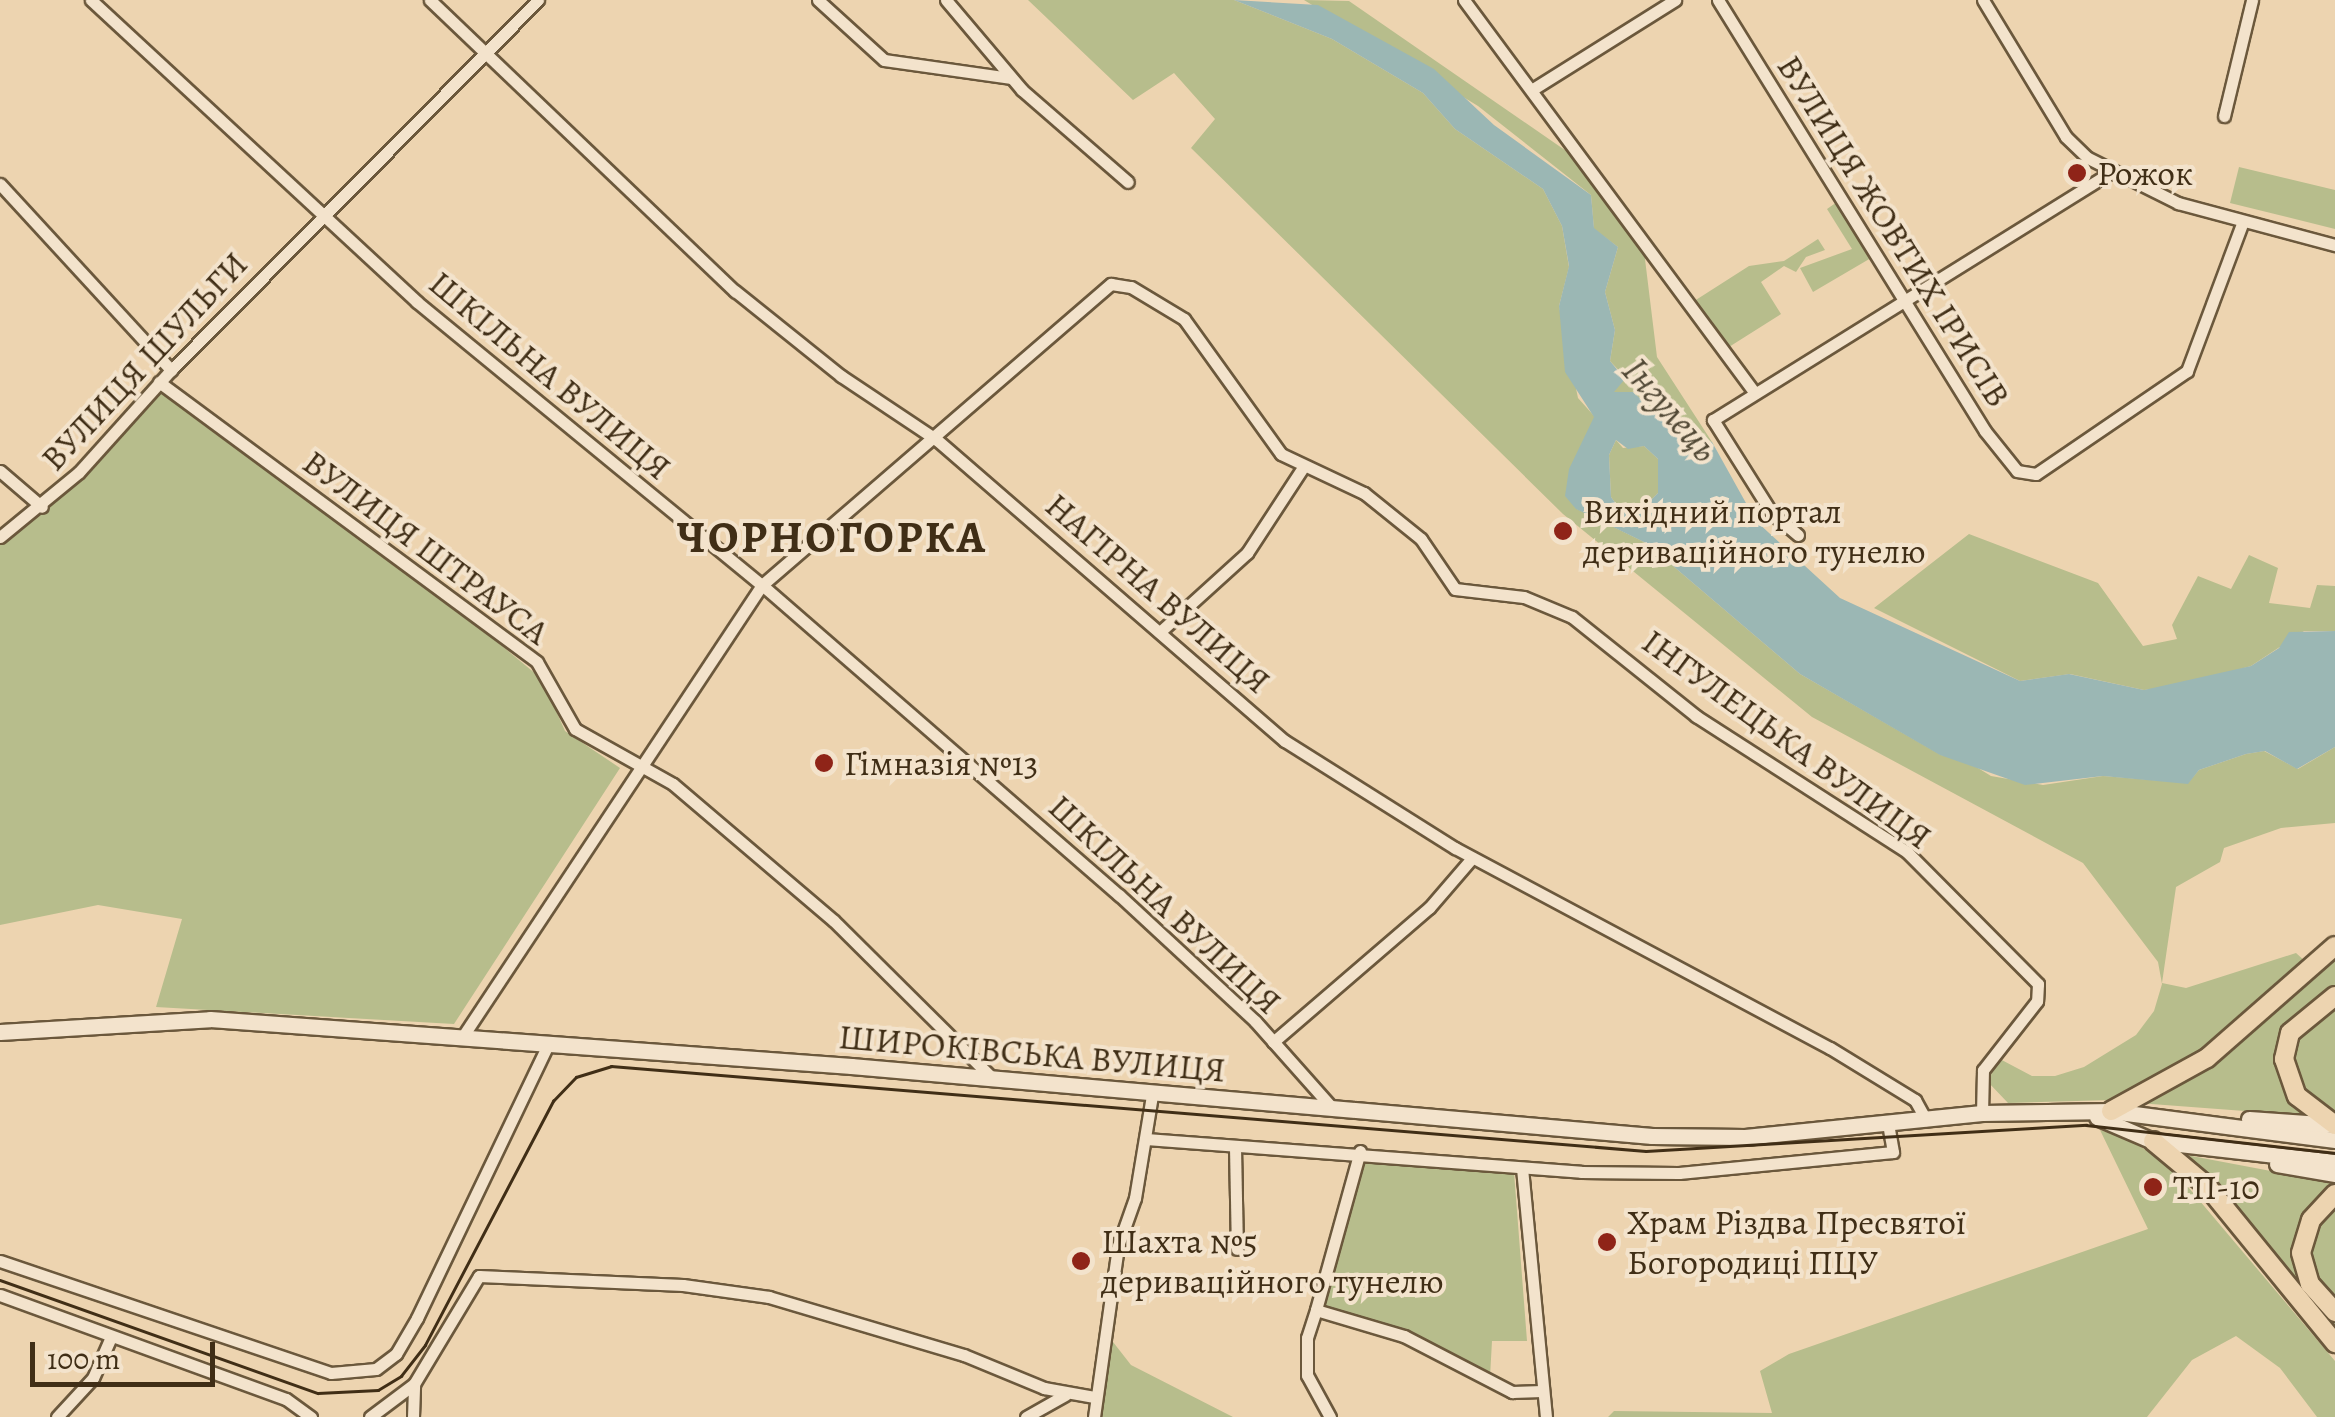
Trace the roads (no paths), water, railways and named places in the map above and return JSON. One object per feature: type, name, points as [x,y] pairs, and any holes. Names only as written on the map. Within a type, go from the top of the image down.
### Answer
[{"type":"main road","points":[[2111,1111],[2207,1058],[2335,946]]},
{"type":"main road","points":[[2335,996],[2290,1033],[2284,1059],[2297,1096],[2335,1125]]},
{"type":"main road","name":"ШИРОКІВСЬКА ВУЛИЦЯ","points":[[0,1032],[152,1018],[463,1036],[1686,1137],[1888,1124],[1982,1113],[2058,1112]]},
{"type":"main road","points":[[2058,1112],[2111,1111],[2335,1125]]},
{"type":"main road","points":[[2058,1112],[2116,1121],[2153,1141],[2207,1186],[2335,1343]]},
{"type":"main road","points":[[2181,1117],[2335,1140]]},
{"type":"main road","points":[[2153,1141],[2335,1162]]},
{"type":"main road","points":[[2180,1144],[2335,1174]]},
{"type":"main road","points":[[2335,1194],[2311,1220],[2302,1253],[2310,1284],[2335,1312]]},
{"type":"street","name":"ШКІЛЬНА ВУЛИЦЯ","points":[[91,0],[417,302],[762,585],[1119,894],[1274,1042],[1333,1108]]},
{"type":"street","name":"НАГІРНА ВУЛИЦЯ","points":[[430,0],[735,291],[840,376],[937,440],[1162,630],[1286,741],[1472,858],[1830,1048],[1916,1100],[1926,1120]]},
{"type":"street","name":"ВУЛИЦЯ ШУЛЬГИ","points":[[0,537],[42,507],[322,215],[538,0]]},
{"type":"street","points":[[818,0],[884,60],[1010,78]]},
{"type":"street","points":[[946,0],[1010,78],[1128,182]]},
{"type":"street","points":[[1464,0],[1500,57],[1534,89],[1754,392]]},
{"type":"street","points":[[1534,89],[1674,0]]},
{"type":"street","name":"ВУЛИЦЯ ЖОВТИХ ІРИСІВ","points":[[1718,0],[2005,460],[2017,472],[2036,474],[2187,371],[2242,224]]},
{"type":"street","points":[[1983,0],[2066,136],[2113,172],[2242,224],[2335,245]]},
{"type":"street","points":[[2224,116],[2252,0]]},
{"type":"street","points":[[1798,535],[1762,500],[1713,420],[2113,172]]},
{"type":"street","points":[[0,184],[171,370]]},
{"type":"street","name":"ІНГУЛЕЦЬКА ВУЛИЦЯ","points":[[937,440],[1101,290],[1131,287],[1184,319],[1212,351],[1248,416],[1302,469],[1348,481],[1422,539],[1455,589],[1524,597],[1572,617],[1696,716],[1907,852],[2038,984],[2036,1002],[1983,1070],[1982,1113]]},
{"type":"street","name":"ВУЛИЦЯ ШТРАУСА","points":[[159,382],[537,662],[552,680],[567,722],[673,784],[834,921],[993,1080]]},
{"type":"street","points":[[463,1036],[762,585],[937,440]]},
{"type":"street","points":[[1162,630],[1247,553],[1302,469]]},
{"type":"street","points":[[0,471],[42,507]]},
{"type":"street","points":[[1274,1042],[1429,908],[1472,858]]},
{"type":"street","points":[[0,1261],[330,1374],[376,1369],[396,1354],[418,1318],[549,1043]]},
{"type":"street","points":[[1094,1417],[1118,1246],[1136,1198],[1152,1095]]},
{"type":"street","points":[[1146,1139],[1234,1147],[1360,1151],[1522,1168],[1679,1172],[1811,1164],[1893,1152],[1888,1124]]},
{"type":"street","points":[[1234,1147],[1237,1249]]},
{"type":"street","points":[[1330,1417],[1307,1375],[1307,1338],[1360,1151]]},
{"type":"street","points":[[1522,1168],[1546,1417]]},
{"type":"street","points":[[370,1417],[414,1384],[472,1277],[683,1285],[770,1296],[1094,1397]]},
{"type":"street","points":[[0,1295],[286,1400],[311,1417]]},
{"type":"street","points":[[1316,1310],[1404,1336],[1512,1392],[1542,1391]]},
{"type":"street","points":[[57,1417],[93,1378],[111,1337]]},
{"type":"street","points":[[413,1417],[414,1384]]},
{"type":"street","points":[[1026,1417],[1050,1398],[1074,1393]]},
{"type":"water","points":[[1234,0],[1318,5],[1434,69],[1494,125],[1591,195],[1594,228],[1618,247],[1605,292],[1615,330],[1610,361],[1625,379],[1614,392],[1633,392],[1681,435],[1712,442],[1756,521],[1840,598],[2020,681],[2069,674],[2144,690],[2251,666],[2279,648],[2289,632],[2335,631],[2335,747],[2297,769],[2265,751],[2246,754],[2199,770],[2188,784],[2103,776],[2025,785],[1940,755],[1800,674],[1646,543],[1576,509],[1565,496],[1569,469],[1594,417],[1565,372],[1559,306],[1569,266],[1562,226],[1543,189],[1455,129],[1423,93],[1332,39]],"holes":[[[1616,440],[1628,449],[1644,446],[1658,459],[1658,493],[1642,509],[1619,508],[1611,497],[1609,455]]]},
{"type":"tram line","points":[[0,1280],[318,1393],[378,1390],[401,1376],[425,1345],[553,1101],[576,1077],[611,1066],[1646,1151],[2086,1125],[2335,1153]]},
{"type":"place","name":"Рожок","points":[[2077,173]]},
{"type":"place","name":"Вихідний портал дериваційного тунелю","points":[[1563,531]]},
{"type":"place","name":"Гімназія №13","points":[[824,763]]},
{"type":"place","name":"ТП-10","points":[[2153,1187]]},
{"type":"place","name":"Храм Різдва Пресвятої Богородиці ПЦУ","points":[[1607,1242]]},
{"type":"place","name":"Шахта №5 дериваційного тунелю","points":[[1081,1261]]},
{"type":"district","name":"ЧОРНОГОРКА","points":[[832,538]]},
{"type":"water label","name":"Інгулець","points":[[1670,410]]}]
